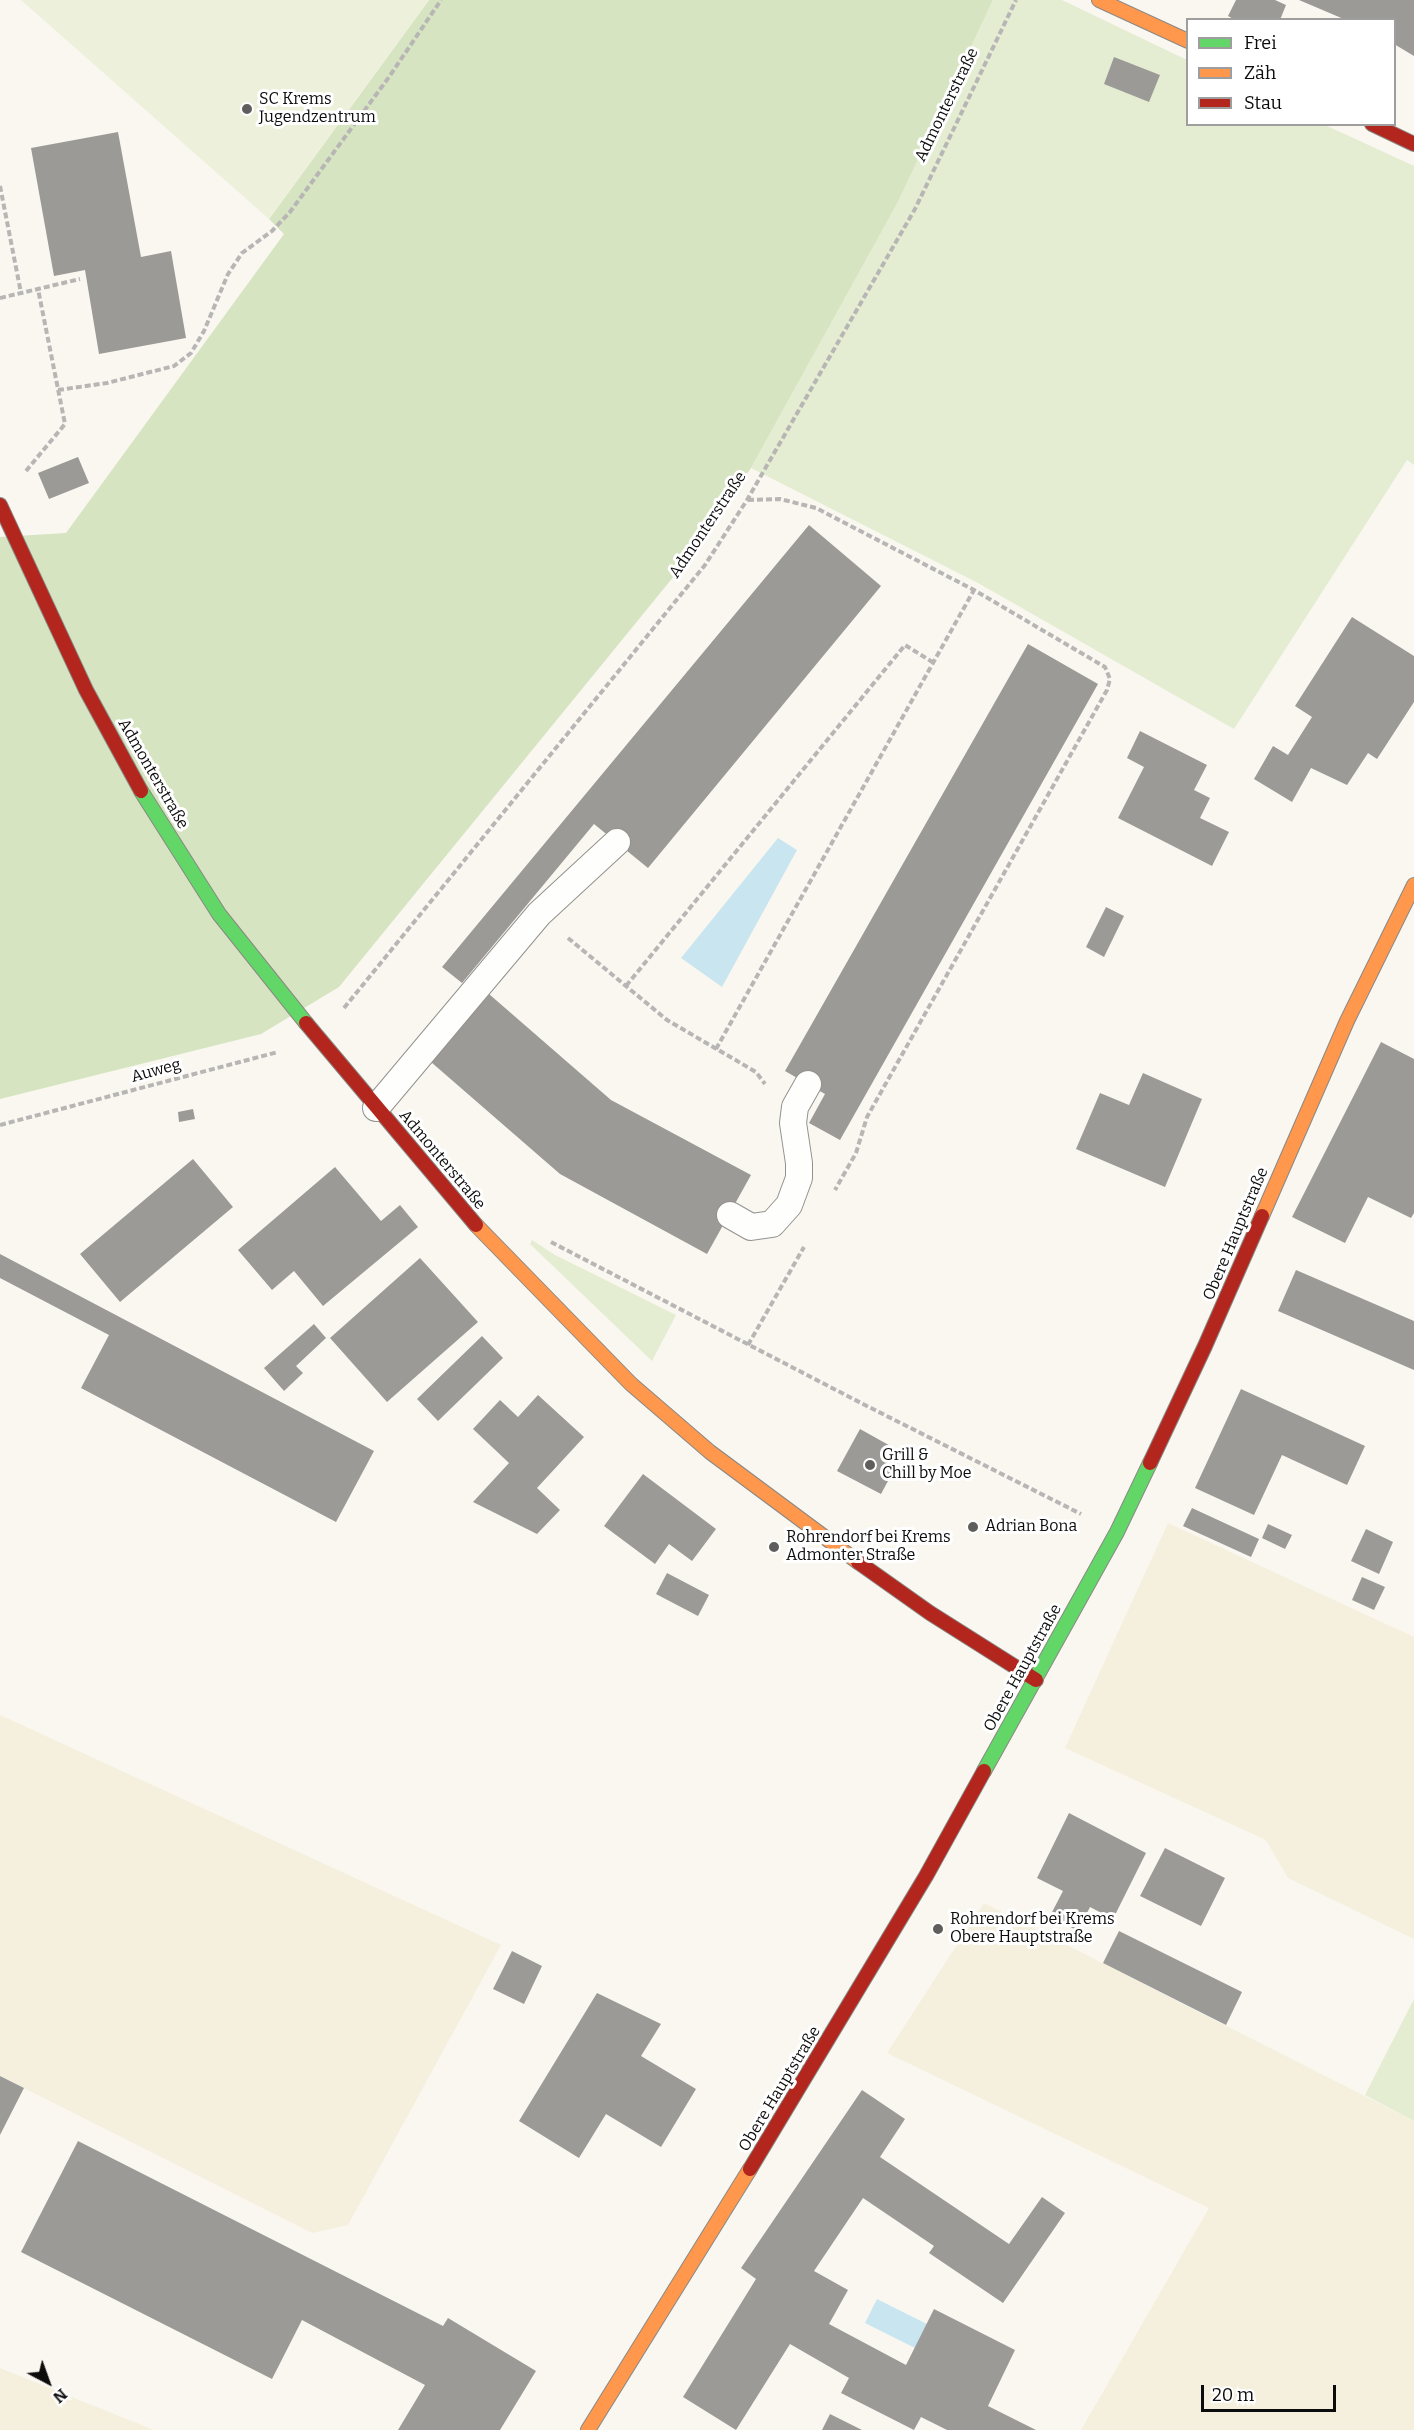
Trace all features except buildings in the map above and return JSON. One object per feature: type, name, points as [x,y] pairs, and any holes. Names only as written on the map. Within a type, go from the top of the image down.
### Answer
[{"type":"main road","points":[[1099,0],[1186,40]]},
{"type":"main road","points":[[1376,126],[1414,144]]},
{"type":"main road","name":"Admonterstraße","points":[[0,505],[86,690],[137,784],[219,914],[318,1039],[481,1232],[631,1384],[710,1452],[793,1515],[930,1613],[1036,1680]]},
{"type":"main road","name":"Obere Hauptstraße","points":[[588,2430],[803,2084],[926,1876],[1117,1532],[1205,1346],[1347,1021],[1414,885]]},
{"type":"lane","points":[[376,1108],[455,1024],[539,915],[617,842]]},
{"type":"lane","points":[[730,1215],[751,1227],[772,1224],[789,1205],[799,1178],[793,1123],[795,1107],[808,1084]]},
{"type":"path","points":[[58,390],[106,383],[174,366],[191,353],[204,332],[232,267],[242,254],[272,231],[290,212],[441,0]]},
{"type":"path","name":"Admonterstraße","points":[[341,1012],[705,565],[747,500],[915,209],[1016,0]]},
{"type":"path","points":[[0,186],[21,293]]},
{"type":"path","points":[[0,298],[80,279]]},
{"type":"path","points":[[26,471],[65,424],[38,289]]},
{"type":"path","points":[[747,500],[780,499],[816,508],[974,590],[1105,667],[1110,679],[1107,690],[867,1117],[856,1153],[834,1193]]},
{"type":"path","points":[[717,1049],[974,590]]},
{"type":"path","points":[[626,986],[905,645],[934,663]]},
{"type":"path","points":[[539,915],[667,1020],[756,1072],[765,1082],[766,1088]]},
{"type":"path","name":"Auweg","points":[[0,1125],[288,1049],[318,1039]]},
{"type":"path","points":[[547,1240],[748,1345],[1117,1532]]},
{"type":"path","points":[[748,1345],[805,1244]]},
{"type":"shaded area","points":[[1168,1523],[1414,1637],[1414,1939],[1288,1878],[1266,1840],[1065,1748]]},
{"type":"shaded area","points":[[0,1715],[501,1945],[348,2225],[312,2233],[0,2076]]},
{"type":"shaded area","points":[[984,1903],[1414,2121],[1414,2430],[1081,2430],[1209,2208],[887,2053]]},
{"type":"shaded area","points":[[0,2368],[154,2430],[0,2430]]},
{"type":"green space","name":"SC Krems Jugendzentrum","points":[[21,0],[429,0],[269,219]]},
{"type":"green space","points":[[429,0],[993,0],[898,202],[751,468],[692,554],[339,987],[261,1034],[0,1099],[0,537],[66,533],[284,234],[269,219]]},
{"type":"green space","points":[[993,0],[1062,0],[1186,60],[1186,126],[1327,126],[1414,166],[1414,465],[1407,460],[1234,729],[978,583],[751,468],[898,202]]},
{"type":"green space","points":[[532,1240],[555,1255],[676,1315],[652,1361],[530,1244]]},
{"type":"green space","points":[[1414,1999],[1414,2121],[1365,2095]]},
{"type":"water","points":[[778,838],[797,850],[722,987],[681,958]]},
{"type":"water","points":[[877,2299],[927,2324],[915,2348],[865,2323]]},
{"type":"traffic: fast","points":[[141,791],[219,914],[306,1023]]},
{"type":"traffic: fast","points":[[984,1771],[1117,1532],[1150,1463]]},
{"type":"traffic: slow","points":[[1099,0],[1186,40]]},
{"type":"traffic: slow","points":[[1262,1216],[1347,1021],[1414,885]]},
{"type":"traffic: slow","points":[[476,1225],[631,1384],[710,1452],[858,1562]]},
{"type":"traffic: slow","points":[[588,2430],[750,2169]]},
{"type":"traffic: jam","points":[[1376,126],[1414,144]]},
{"type":"traffic: jam","points":[[0,505],[86,690],[141,791]]},
{"type":"traffic: jam","points":[[306,1023],[476,1225]]},
{"type":"traffic: jam","points":[[1150,1463],[1262,1216]]},
{"type":"traffic: jam","points":[[858,1562],[930,1613],[1036,1680]]},
{"type":"traffic: jam","points":[[750,2169],[926,1876],[984,1771]]},
{"type":"place","name":"SC Krems Jugendzentrum","points":[[247,109]]},
{"type":"place","name":"Grill & Chill by Moe","points":[[870,1465]]},
{"type":"place","name":"Adrian Bona","points":[[973,1527]]},
{"type":"place","name":"Rohrendorf bei Krems Admonter Straße","points":[[774,1547]]},
{"type":"place","name":"Rohrendorf bei Krems Obere Hauptstraße","points":[[938,1929]]}]
